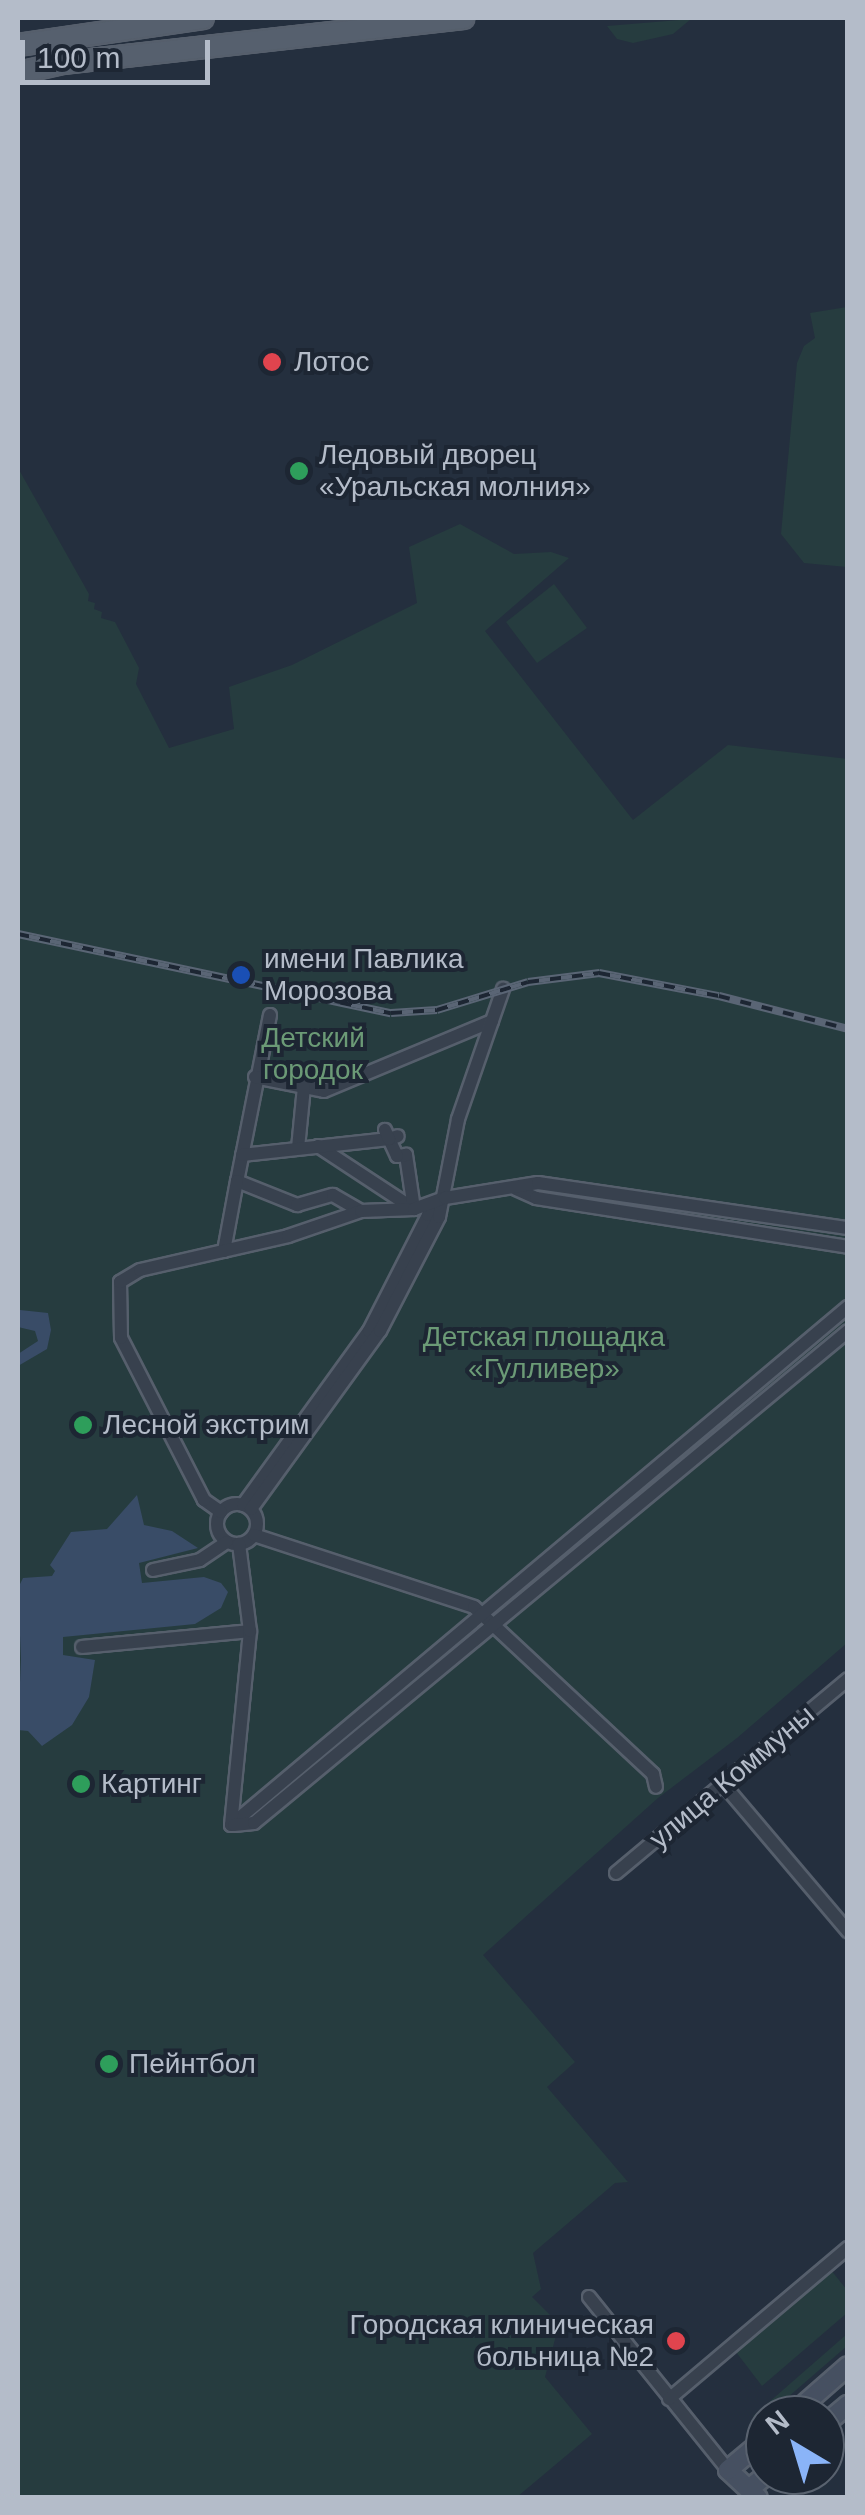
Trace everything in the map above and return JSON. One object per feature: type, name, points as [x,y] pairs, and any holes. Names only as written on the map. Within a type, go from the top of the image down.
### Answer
[{"type":"main road","points":[[18,44],[202,18]]},
{"type":"main road","points":[[18,73],[63,63],[415,20],[464,18]]},
{"type":"main road","points":[[815,2395],[848,2366]]},
{"type":"main road","points":[[745,2456],[728,2470],[745,2486]]},
{"type":"street","points":[[247,1507],[380,1331],[445,1198],[458,1118],[504,989]]},
{"type":"street","points":[[224,1251],[255,1076],[270,1016]]},
{"type":"street","points":[[255,1076],[324,1091],[492,1021]]},
{"type":"street","points":[[298,1148],[304,1088]]},
{"type":"street","points":[[242,1155],[391,1135],[397,1156],[406,1156],[414,1209]]},
{"type":"street","points":[[318,1146],[414,1209]]},
{"type":"street","points":[[237,1180],[296,1205],[333,1194],[361,1211]]},
{"type":"street","points":[[221,1512],[204,1500],[120,1338],[120,1282],[130,1276],[288,1236],[361,1211],[414,1209],[445,1198],[538,1183],[848,1228]]},
{"type":"street","points":[[516,1189],[536,1198],[848,1247]]},
{"type":"street","points":[[231,1825],[481,1611],[848,1307]]},
{"type":"street","points":[[231,1825],[254,1823],[848,1331]]},
{"type":"street","points":[[231,1825],[250,1631],[233,1543],[217,1525],[221,1512],[231,1505],[247,1507]]},
{"type":"street","points":[[247,1507],[257,1525],[254,1535]]},
{"type":"street","points":[[153,1570],[200,1560],[254,1535],[481,1611],[653,1774],[656,1787]]},
{"type":"street","points":[[82,1647],[250,1631]]},
{"type":"street","name":"улица Коммуны","points":[[616,1874],[848,1679]]},
{"type":"street","points":[[724,1785],[848,1930]]},
{"type":"street","points":[[669,2399],[848,2248]]},
{"type":"street","points":[[589,2297],[728,2470]]},
{"type":"green space","points":[[691,19],[673,34],[633,43],[617,39],[607,26]]},
{"type":"green space","points":[[847,307],[847,567],[804,563],[781,534],[797,363],[804,346],[815,338],[810,313]]},
{"type":"green space","points":[[18,468],[89,594],[88,601],[102,612],[101,618],[115,622],[139,668],[136,684],[169,748],[234,729],[229,687],[292,665],[417,603],[409,547],[460,524],[514,554],[551,552],[569,558],[485,631],[633,820],[728,745],[848,759],[847,1643],[737,1738],[658,1798],[483,1955],[575,2062],[547,2087],[628,2182],[615,2183],[533,2253],[541,2289],[532,2297],[559,2324],[545,2377],[592,2434],[517,2497],[18,2497]]},
{"type":"green space","points":[[554,584],[587,628],[537,663],[506,622]]},
{"type":"green space","points":[[831,2270],[847,2290],[847,2313],[762,2386],[736,2352]]},
{"type":"green space","points":[[847,2334],[847,2346],[790,2395],[777,2395]]},
{"type":"water","points":[[20,1310],[48,1313],[51,1330],[47,1349],[18,1366],[18,1354],[38,1341],[35,1331],[18,1327]]},
{"type":"water","points":[[137,1495],[144,1525],[172,1531],[198,1548],[139,1563],[142,1583],[204,1577],[221,1583],[228,1592],[221,1608],[195,1624],[63,1637],[63,1655],[95,1660],[89,1697],[72,1725],[42,1746],[28,1731],[18,1730],[18,1588],[23,1578],[52,1576],[55,1571],[50,1565],[71,1532],[107,1529]]},
{"type":"railway","points":[[18,934],[391,1013],[437,1010],[528,982],[599,973],[719,996],[848,1029]]},
{"type":"place","name":"Лотос","points":[[272,362]]},
{"type":"place","name":"Ледовый дворец «Уральская молния»","points":[[299,471]]},
{"type":"place","name":"имени Павлика Морозова","points":[[241,975]]},
{"type":"place","name":"Лесной экстрим","points":[[83,1425]]},
{"type":"place","name":"Картинг","points":[[81,1784]]},
{"type":"place","name":"Пейнтбол","points":[[109,2064]]},
{"type":"place","name":"Городская клиническая больница №2","points":[[676,2341]]},
{"type":"park label","name":"Детский городок","points":[[313,1054]]},
{"type":"park label","name":"Детская площадка «Гулливер»","points":[[544,1353]]}]
